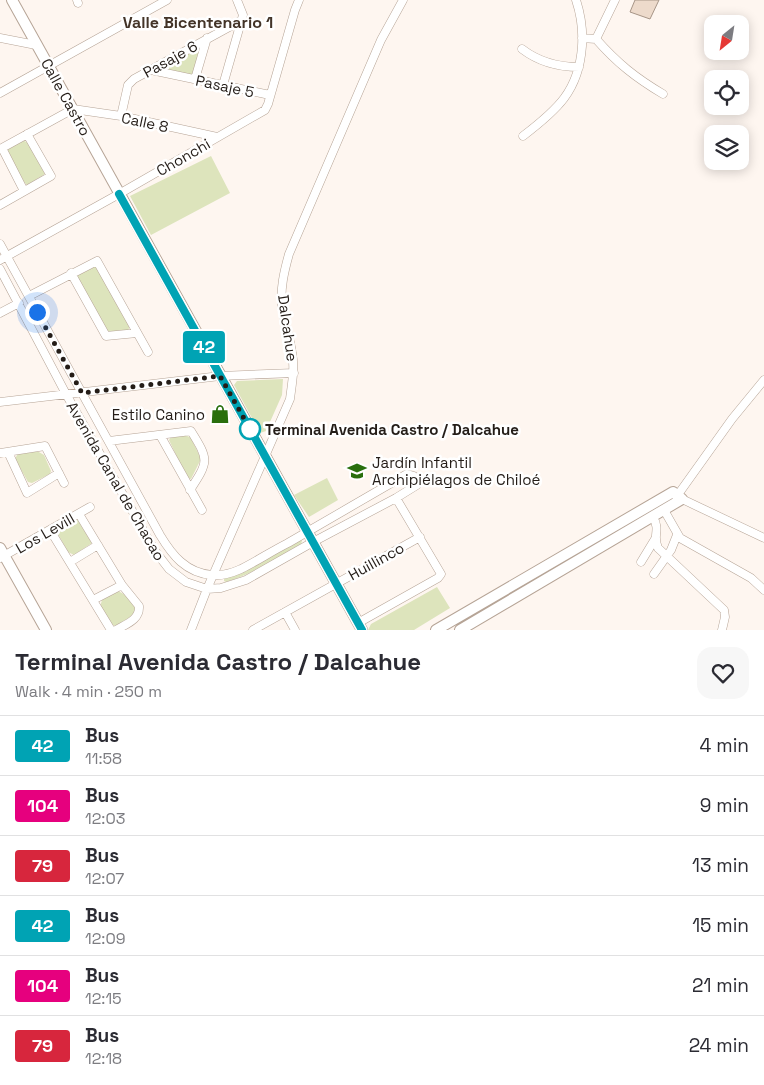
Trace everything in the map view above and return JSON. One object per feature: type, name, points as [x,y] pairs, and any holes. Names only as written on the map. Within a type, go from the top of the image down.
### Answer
[{"type":"street","name":"Calle Castro","points":[[12,0],[360,626]]},
{"type":"street","points":[[0,93],[166,0]]},
{"type":"street","points":[[223,85],[242,20],[243,12],[237,0]]},
{"type":"street","name":"Dalcahue","points":[[191,630],[290,398],[294,373],[292,353],[282,308],[284,271],[289,254],[369,66],[403,0]]},
{"type":"street","points":[[523,136],[546,118],[572,87],[579,67],[582,38],[581,21],[576,0]]},
{"type":"street","points":[[596,39],[615,0]]},
{"type":"street","name":"Chonchi","points":[[3,258],[265,110],[297,1]]},
{"type":"street","name":"Pasaje 6","points":[[122,116],[128,85],[134,79],[242,20]]},
{"type":"street","points":[[0,38],[36,45]]},
{"type":"street","points":[[196,79],[207,38]]},
{"type":"street","points":[[582,38],[596,39],[631,74],[663,94]]},
{"type":"street","points":[[522,50],[537,59],[552,64],[579,67]]},
{"type":"street","name":"Pasaje 5","points":[[151,70],[270,95]]},
{"type":"street","points":[[24,191],[2,148],[73,109]]},
{"type":"street","name":"Calle 8","points":[[73,109],[122,116],[217,137]]},
{"type":"street","points":[[0,205],[51,176],[28,134]]},
{"type":"street","name":"Avenida Canal de Chacao","points":[[0,244],[3,258],[28,296],[170,552],[178,561],[190,569],[213,576],[241,569],[407,474],[414,476],[417,485],[246,580],[221,588],[207,589],[186,582],[177,577],[163,562],[66,394],[0,269]]},
{"type":"street","points":[[28,296],[97,261],[148,352]]},
{"type":"street","points":[[71,273],[106,336],[137,333]]},
{"type":"street","points":[[0,313],[19,302]]},
{"type":"street","points":[[0,402],[220,376],[294,373]]},
{"type":"street","points":[[460,630],[664,510],[678,496],[732,419],[764,380]]},
{"type":"street","points":[[109,441],[191,431],[204,453],[204,468],[190,490]]},
{"type":"street","points":[[160,435],[202,510]]},
{"type":"street","points":[[59,473],[27,493],[4,453],[45,446],[59,473],[64,483]]},
{"type":"street","points":[[678,496],[764,538]]},
{"type":"street","points":[[436,630],[678,496]]},
{"type":"street","points":[[360,626],[440,576],[440,572],[396,498]]},
{"type":"street","name":"Los Levill","points":[[1,554],[50,530],[90,507]]},
{"type":"street","points":[[664,510],[678,536],[751,578],[764,590]]},
{"type":"street","points":[[79,514],[122,585],[139,606],[138,614],[134,620],[116,630]]},
{"type":"street","points":[[641,562],[656,539],[658,528],[652,517]]},
{"type":"street","points":[[50,530],[110,630]]},
{"type":"street","points":[[654,574],[678,536]]},
{"type":"street","name":"Huillinco","points":[[254,630],[420,537]]},
{"type":"street","points":[[656,539],[658,548],[724,610],[725,617],[722,630]]},
{"type":"street","points":[[70,562],[98,545]]},
{"type":"street","points":[[1,554],[46,630]]},
{"type":"street","points":[[93,600],[122,585]]},
{"type":"street","points":[[285,612],[295,630]]},
{"type":"green space","points":[[201,48],[195,73],[190,75],[169,70],[169,64]]},
{"type":"green space","points":[[23,140],[28,143],[45,174],[27,185],[7,150]]},
{"type":"green space","points":[[211,156],[230,193],[151,235],[130,196]]},
{"type":"green space","points":[[91,265],[97,266],[130,325],[128,331],[108,332],[77,276]]},
{"type":"green space","points":[[283,379],[282,395],[266,431],[260,433],[234,385],[237,381]]},
{"type":"green space","points":[[186,435],[191,438],[201,459],[191,479],[187,478],[169,440],[171,437]]},
{"type":"green space","points":[[37,451],[44,455],[51,471],[50,474],[32,483],[28,482],[15,459],[18,453]]},
{"type":"green space","points":[[327,478],[338,500],[309,517],[294,495]]},
{"type":"green space","points":[[77,519],[92,543],[74,555],[68,552],[58,531]]},
{"type":"green space","points":[[300,539],[302,541],[301,544],[265,565],[236,579],[224,581],[224,578]]},
{"type":"green space","points":[[437,587],[450,608],[414,630],[368,630],[371,624]]},
{"type":"green space","points":[[118,591],[129,599],[136,610],[132,616],[115,626],[109,623],[100,607],[102,600]]},
{"type":"building","points":[[635,0],[659,0],[650,19],[630,12]]},
{"type":"bus line","name":"42","points":[[119,194],[362,630]]},
{"type":"place","name":"Estilo Canino","points":[[220,414]]},
{"type":"place","name":"Terminal Avenida Castro / Dalcahue","points":[[250,429]]},
{"type":"place","name":"Jardín Infantil Archipiélagos de Chiloé","points":[[357,471]]},
{"type":"district","name":"Valle Bicentenario 1","points":[[198,22]]},
{"type":"route","points":[[37,312],[82,393],[220,376],[250,429]]}]
